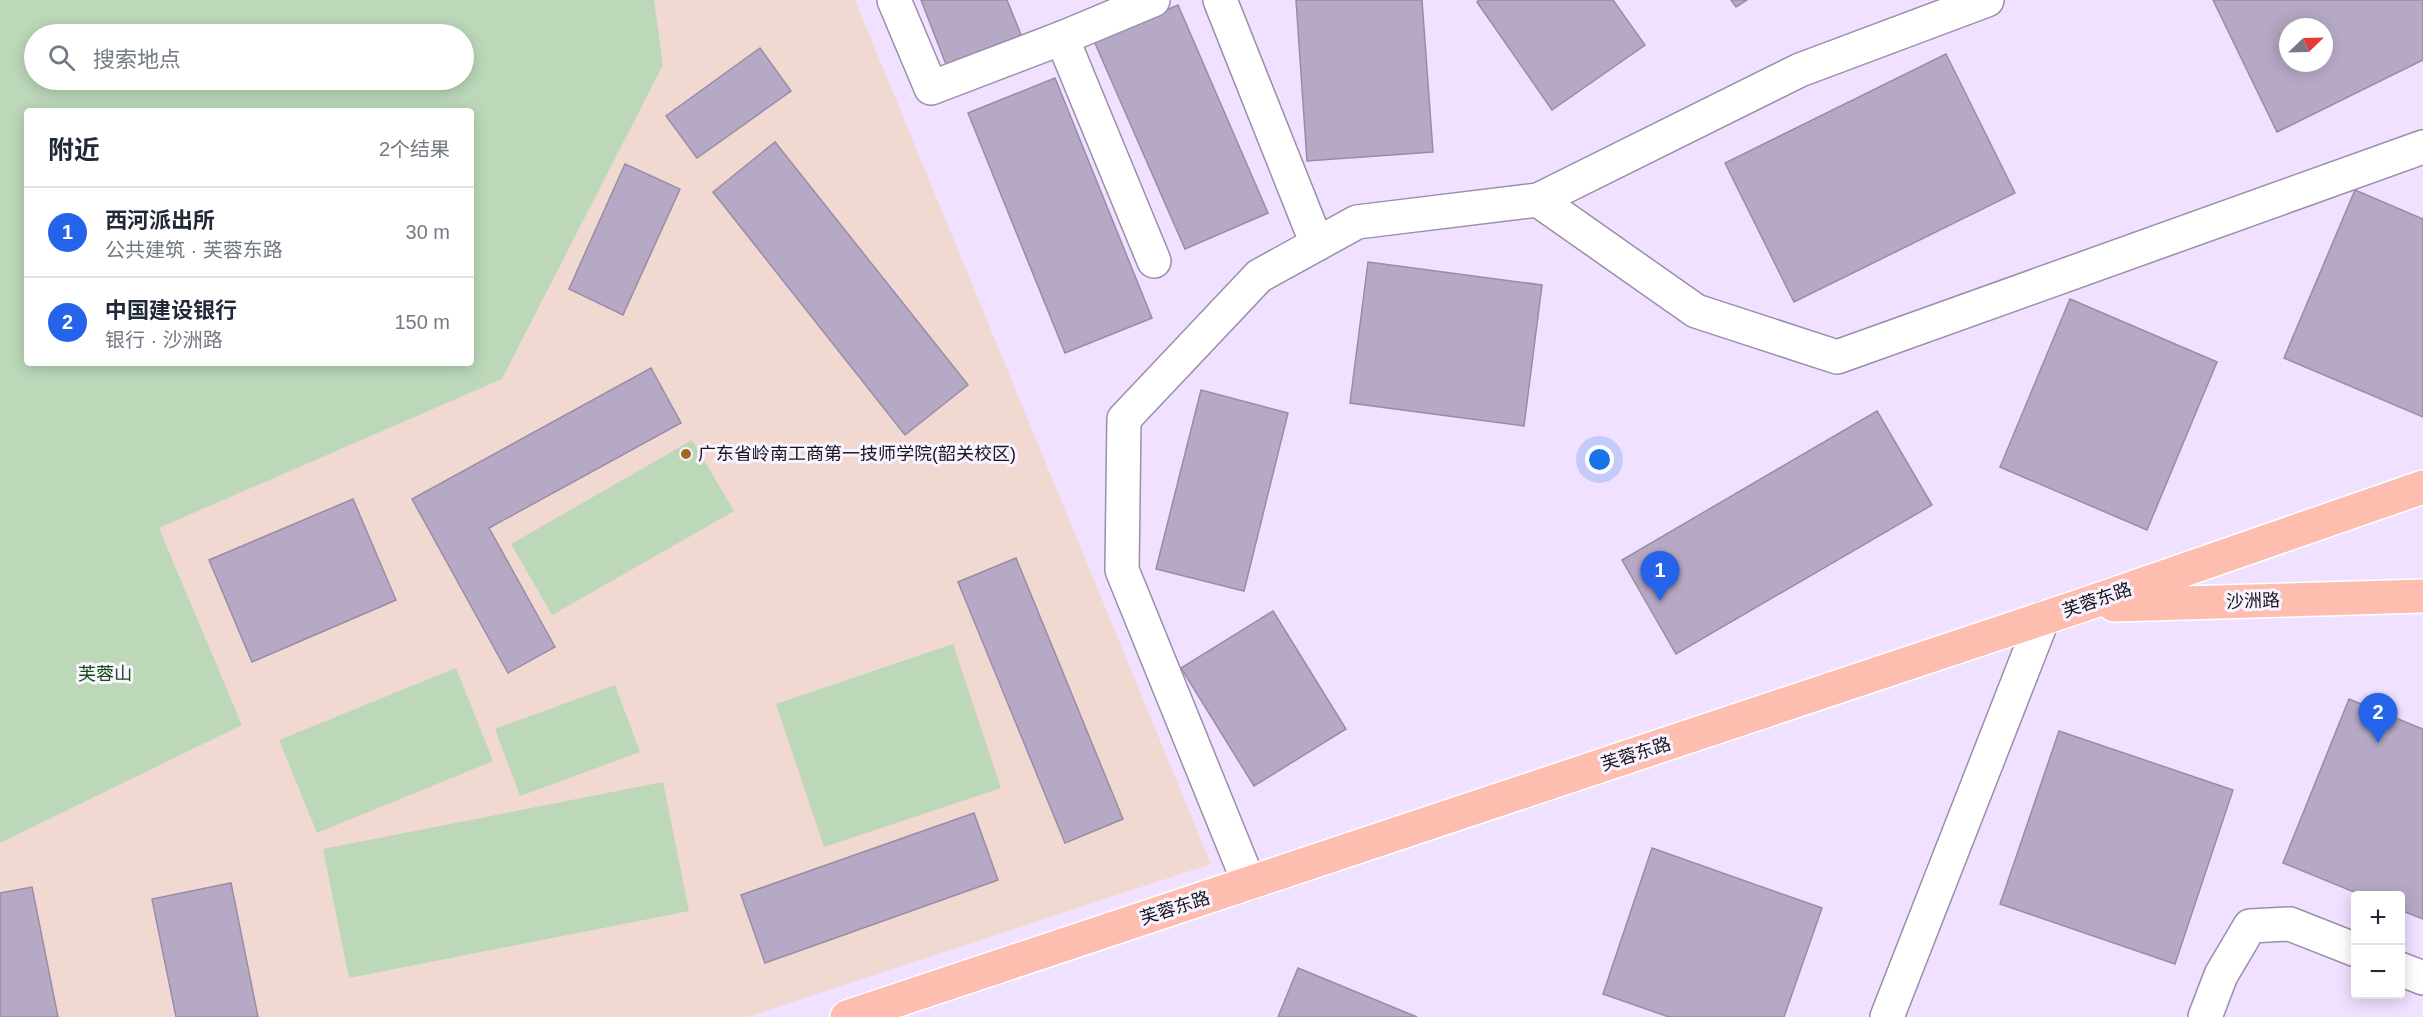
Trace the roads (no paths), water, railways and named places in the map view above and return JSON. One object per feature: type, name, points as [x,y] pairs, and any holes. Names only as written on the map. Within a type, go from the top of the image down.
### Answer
[{"type":"main road","name":"芙蓉东路","points":[[847,1017],[2083,605],[2423,487]]},
{"type":"main road","name":"沙洲路","points":[[2083,605],[2423,596]]},
{"type":"street","points":[[894,0],[931,87],[1062,38],[1153,0]]},
{"type":"street","points":[[1220,0],[1317,244]]},
{"type":"street","points":[[1248,883],[1122,570],[1124,419],[1259,276],[1357,222],[1538,201],[1800,70],[1987,0]]},
{"type":"street","points":[[1062,38],[1154,261]]},
{"type":"street","points":[[1538,201],[1696,311],[1837,357],[2423,147]]},
{"type":"street","points":[[1887,1017],[2043,618]]},
{"type":"street","points":[[2205,1017],[2221,975],[2250,926],[2290,924],[2351,948]]},
{"type":"street","points":[[2405,971],[2423,978]]},
{"type":"place","name":"广东省岭南工商第一技师学院(韶关校区)","points":[[686,454]]},
{"type":"place","name":"西河派出所","points":[[1660,601]]},
{"type":"place","name":"中国建设银行","points":[[2378,743]]},
{"type":"park label","name":"芙蓉山","points":[[105,674]]}]
